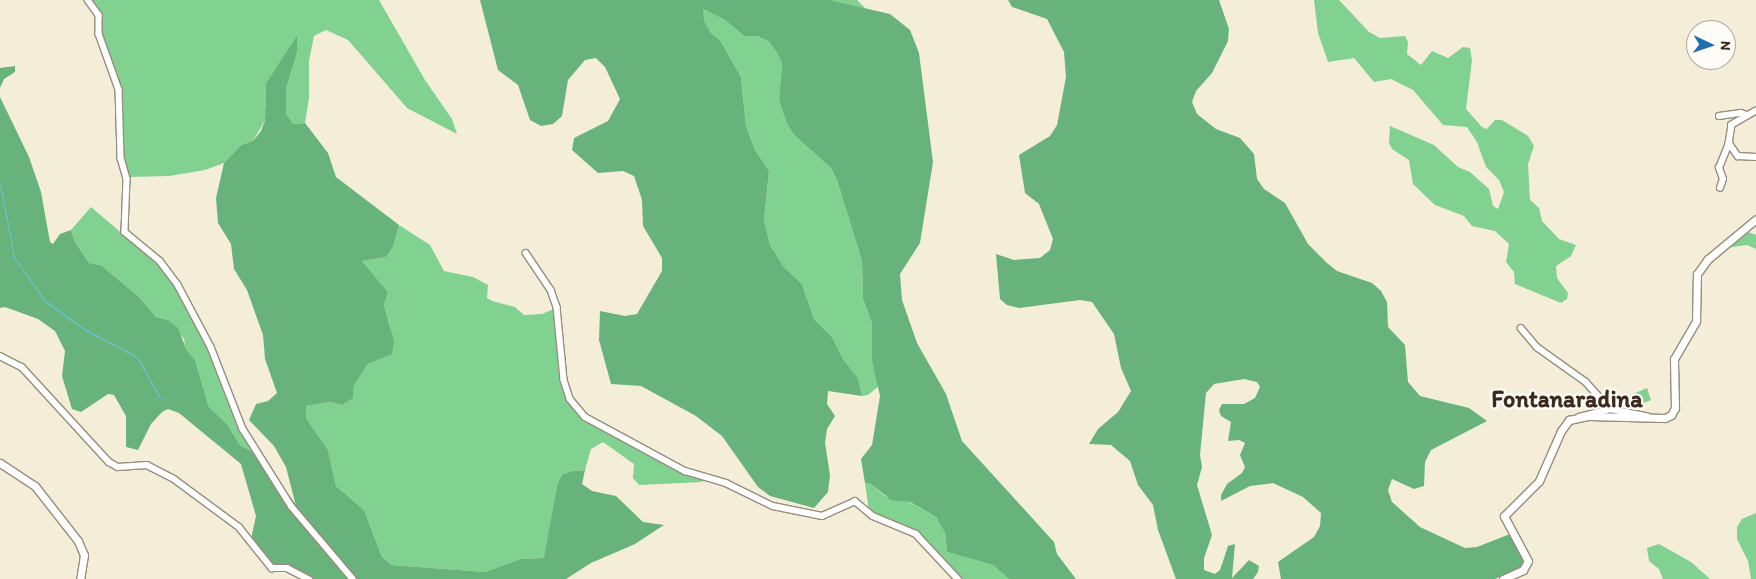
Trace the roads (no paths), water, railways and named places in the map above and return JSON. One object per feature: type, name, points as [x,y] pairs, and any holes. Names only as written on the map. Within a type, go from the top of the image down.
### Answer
[{"type":"street","points":[[88,0],[99,15],[99,34],[120,95],[121,158],[127,179],[125,232],[160,261],[178,285],[211,347],[244,429],[292,507],[353,579]]},
{"type":"street","points":[[1720,188],[1723,179],[1719,168],[1729,143],[1732,125],[1756,111]]},
{"type":"street","points":[[1719,116],[1747,115]]},
{"type":"street","points":[[1729,143],[1738,156],[1756,157]]},
{"type":"street","points":[[1503,579],[1523,570],[1528,561],[1504,516],[1539,481],[1561,431],[1569,420],[1610,409],[1665,418],[1675,408],[1674,360],[1696,321],[1697,274],[1708,259],[1756,219]]},
{"type":"street","points":[[526,253],[551,290],[557,307],[564,380],[570,399],[585,417],[685,471],[726,483],[774,506],[822,516],[855,501],[873,516],[916,534],[958,579]]},
{"type":"street","points":[[1521,328],[1537,347],[1586,382],[1610,409]]},
{"type":"street","points":[[0,356],[22,367],[109,462],[118,467],[147,465],[174,479],[239,527],[272,568],[287,568],[309,579]]},
{"type":"street","points":[[1579,417],[1647,416]]},
{"type":"street","points":[[0,462],[35,486],[78,541],[84,555],[80,579]]},
{"type":"waterway","points":[[0,183],[14,257],[45,301],[84,329],[137,357],[160,398]]},
{"type":"district","name":"Fontanaradina","points":[[1567,399]]}]
